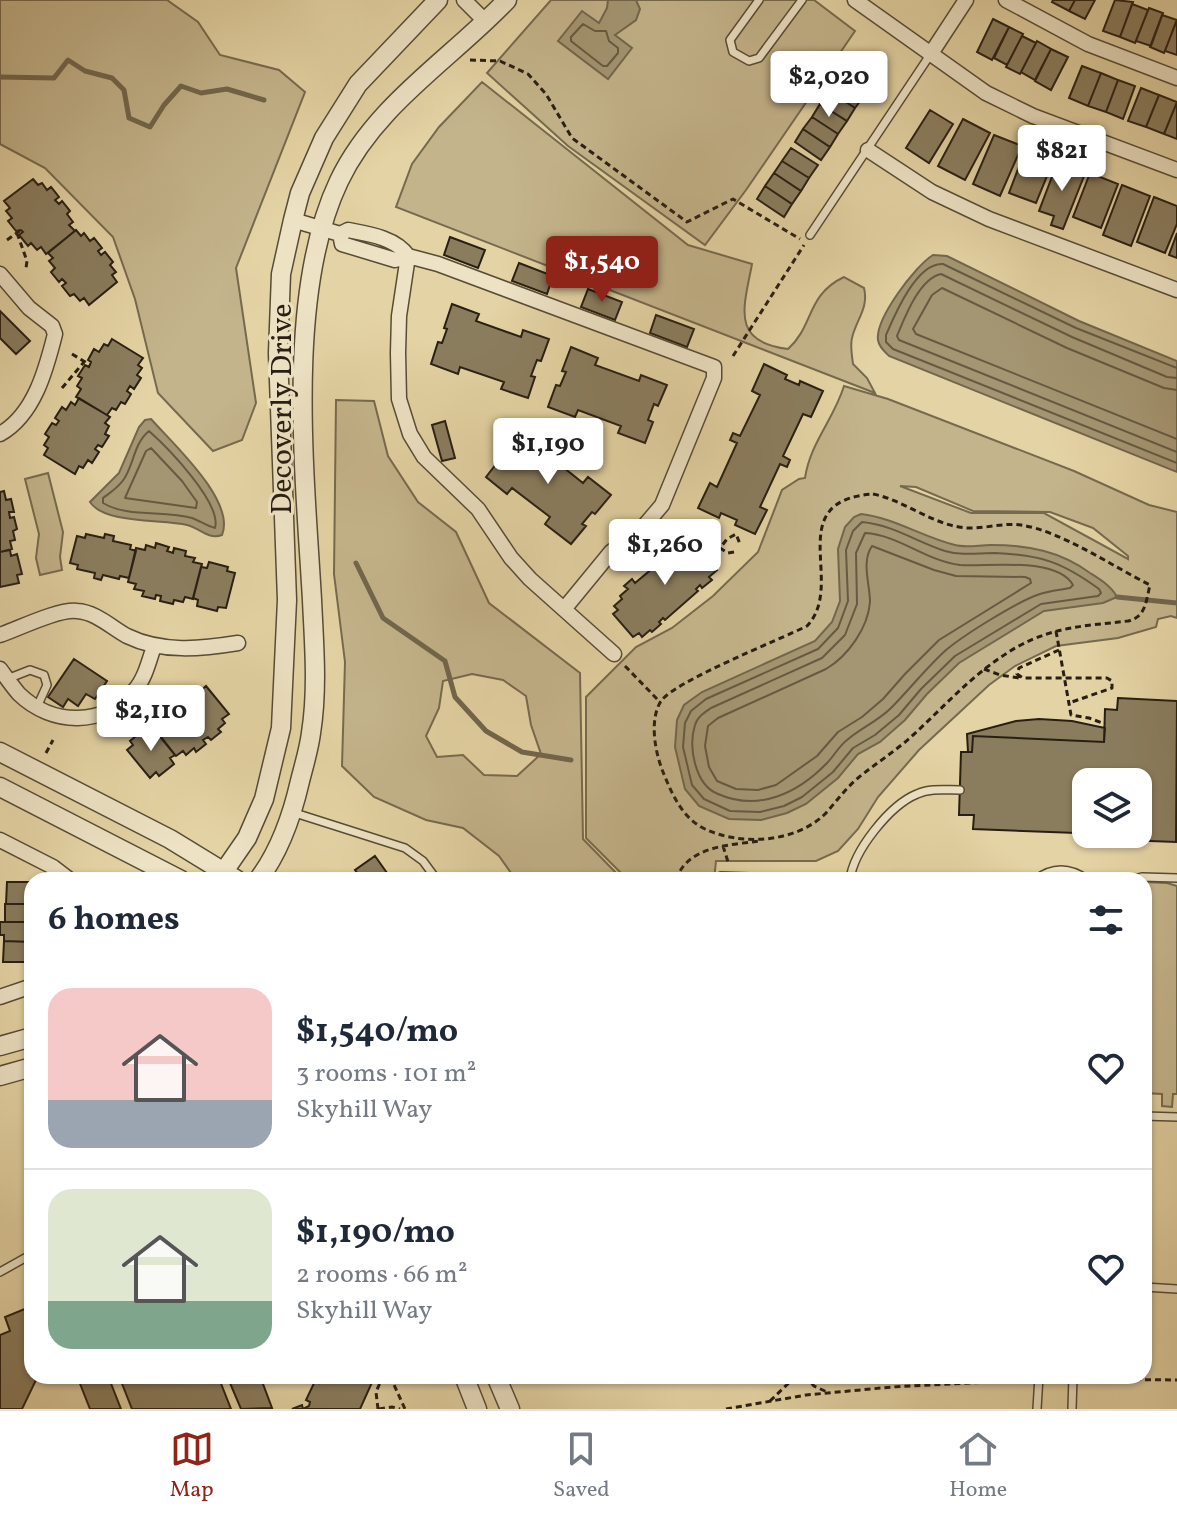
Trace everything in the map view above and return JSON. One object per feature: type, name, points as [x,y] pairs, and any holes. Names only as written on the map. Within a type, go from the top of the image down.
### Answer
[{"type":"street","name":"Decoverly Drive","points":[[230,872],[264,799],[281,728],[287,600],[278,353],[281,274],[293,220],[300,193],[324,138],[358,84],[438,0]]},
{"type":"street","points":[[464,0],[485,21]]},
{"type":"street","name":"Decoverly Drive","points":[[263,872],[275,854],[293,812],[311,734],[315,668],[304,357],[308,299],[331,231],[338,182],[359,144],[388,110],[507,0]]},
{"type":"street","points":[[855,0],[986,93],[1033,116],[1177,170]]},
{"type":"street","points":[[930,55],[966,0]]},
{"type":"street","points":[[1006,0],[1088,44],[1177,78]]},
{"type":"street","points":[[868,150],[932,192],[989,219],[1177,290]]},
{"type":"street","points":[[293,220],[331,231],[348,230],[374,236],[401,246],[408,256],[438,264],[682,354],[716,370],[662,505],[645,525],[611,552],[565,608]]},
{"type":"street","points":[[408,256],[399,316],[398,353],[399,399],[410,434],[424,457],[478,509],[511,558],[530,579],[614,654]]},
{"type":"street","points":[[0,274],[29,308],[52,326],[55,334],[30,406],[13,427],[0,434]]},
{"type":"street","points":[[287,600],[311,598]]},
{"type":"street","points":[[0,635],[74,610],[92,615],[128,637],[154,646],[184,649],[238,643]]},
{"type":"street","points":[[4,674],[19,693],[37,707],[70,719],[88,719],[123,703],[136,689],[154,646]]},
{"type":"street","points":[[0,752],[170,839],[220,872]]},
{"type":"street","points":[[0,787],[165,872]]},
{"type":"street","points":[[0,840],[60,872]]},
{"type":"street","points":[[0,997],[24,989]]},
{"type":"street","points":[[0,1046],[24,1039]]},
{"type":"street","points":[[0,1076],[24,1069]]},
{"type":"street","points":[[467,1384],[477,1409]]},
{"type":"street","points":[[499,1384],[510,1409]]},
{"type":"lane","points":[[759,0],[730,40],[733,52],[749,61],[759,58],[802,0]]},
{"type":"lane","points":[[810,235],[930,55]]},
{"type":"lane","points":[[4,674],[30,670],[44,675],[47,685],[37,707]]},
{"type":"lane","points":[[852,872],[856,857],[895,809],[918,793],[930,789],[960,790]]},
{"type":"lane","points":[[293,812],[405,848],[423,861],[431,872]]},
{"type":"lane","points":[[1047,872],[1058,869],[1072,872]]},
{"type":"lane","points":[[1152,877],[1177,878]]},
{"type":"lane","points":[[1152,1116],[1177,1117]]},
{"type":"lane","points":[[0,1272],[24,1258]]},
{"type":"lane","points":[[1152,1287],[1177,1289]]},
{"type":"lane","points":[[1037,1409],[1039,1384]]},
{"type":"lane","points":[[1072,1409],[1073,1384]]},
{"type":"path","points":[[470,59],[500,61],[528,74],[546,94],[572,138],[687,222],[733,199],[805,243],[733,356]]},
{"type":"path","points":[[7,240],[19,231],[26,268]]},
{"type":"path","points":[[72,354],[90,365]]},
{"type":"path","points":[[62,388],[84,362]]},
{"type":"path","points":[[680,872],[683,864],[692,857],[723,846],[771,839],[802,829],[823,816],[858,778],[897,749],[984,669],[1018,646],[1056,630],[1137,619],[1143,612],[1150,585],[1064,538],[1035,527],[1017,524],[961,528],[888,497],[873,494],[841,501],[827,514],[819,533],[822,599],[817,616],[807,626],[679,686],[660,702],[654,731],[661,767],[674,797],[689,819],[728,837],[771,839]]},
{"type":"path","points":[[734,552],[726,553],[720,548],[736,534],[740,544]]},
{"type":"path","points":[[1056,630],[1071,715],[1105,724]]},
{"type":"path","points":[[1023,678],[1017,674],[1019,668],[1059,650]]},
{"type":"path","points":[[614,654],[660,702]]},
{"type":"path","points":[[984,669],[1023,678],[1107,678],[1112,681],[1112,688],[1069,703]]},
{"type":"path","points":[[46,753],[53,740]]},
{"type":"path","points":[[723,846],[729,865]]},
{"type":"path","points":[[1152,1380],[1177,1380]]},
{"type":"path","points":[[380,1384],[376,1392],[378,1409],[403,1409]]},
{"type":"path","points":[[393,1384],[403,1409]]},
{"type":"path","points":[[768,1402],[787,1384]]},
{"type":"path","points":[[814,1384],[830,1393]]},
{"type":"path","points":[[726,1409],[830,1393],[941,1384]]},
{"type":"shaded area","points":[[0,0],[167,0],[198,22],[220,55],[279,70],[305,92],[236,268],[256,403],[242,440],[213,451],[158,393],[135,299],[113,237],[45,168],[0,144]]},
{"type":"shaded area","points":[[551,0],[814,0],[855,31],[705,245],[568,146],[487,73]]},
{"type":"shaded area","points":[[482,82],[688,245],[752,264],[745,320],[757,339],[788,349],[802,331],[816,302],[832,284],[844,277],[864,288],[865,302],[851,344],[853,364],[867,378],[875,393],[396,207],[412,164],[439,127]]},
{"type":"shaded area","points":[[844,386],[888,399],[1074,471],[1149,505],[1177,512],[1177,618],[1158,619],[1156,627],[1118,638],[1056,646],[1015,666],[989,685],[919,750],[878,797],[858,829],[838,851],[816,861],[716,861],[715,872],[620,872],[586,838],[586,697],[636,647],[672,628],[713,596],[758,552],[782,490],[805,478],[812,454]],"holes":[[[900,486],[916,487],[973,511],[1050,512],[1093,528],[1128,559],[1044,513],[971,513]]]},
{"type":"shaded area","points":[[336,400],[374,401],[388,456],[418,502],[456,532],[489,603],[580,673],[583,839],[615,872],[510,872],[499,856],[463,828],[426,820],[374,797],[342,766],[345,662],[334,574]],"holes":[[[472,674],[503,680],[526,696],[531,725],[541,754],[517,776],[484,775],[463,755],[437,757],[426,736],[439,708],[443,681]]]},
{"type":"shaded area","points":[[48,473],[63,532],[62,570],[40,575],[36,558],[39,534],[25,479]]},
{"type":"shaded area","points":[[1152,882],[1177,886],[1177,1094],[1173,1094],[1172,1107],[1162,1106],[1162,1094],[1152,1093]]},
{"type":"water","points":[[608,0],[636,0],[640,9],[636,20],[615,35],[632,48],[608,79],[558,41],[582,11],[599,23]]},
{"type":"water","points":[[933,255],[947,256],[1079,321],[1177,361],[1177,472],[889,356],[878,340],[883,319],[907,281]]},
{"type":"water","points":[[151,419],[211,490],[224,521],[222,535],[208,535],[187,525],[108,514],[90,502],[119,473],[139,427],[145,420]]},
{"type":"water","points":[[861,514],[885,519],[955,545],[1018,546],[1055,554],[1098,578],[1117,597],[1103,603],[1044,611],[959,663],[905,720],[880,742],[858,754],[838,778],[806,804],[761,820],[729,819],[699,806],[685,789],[675,747],[677,720],[684,705],[702,692],[815,641],[832,622],[840,601],[838,549],[845,527]]},
{"type":"building","points":[[1053,0],[1075,0],[1069,11]]},
{"type":"building","points":[[1075,0],[1095,0],[1085,19],[1069,11]]},
{"type":"building","points":[[1115,0],[1133,2],[1120,37],[1103,31]]},
{"type":"building","points":[[1132,4],[1148,10],[1135,43],[1120,37]]},
{"type":"building","points":[[1149,8],[1163,13],[1151,46],[1136,41]]},
{"type":"building","points":[[1162,15],[1177,20],[1164,53],[1150,47]]},
{"type":"building","points":[[993,19],[1009,27],[992,60],[977,52]]},
{"type":"building","points":[[1177,19],[1177,55],[1165,51]]},
{"type":"building","points":[[1009,27],[1023,34],[1007,65],[994,58]]},
{"type":"building","points":[[1022,36],[1036,43],[1020,74],[1006,67]]},
{"type":"building","points":[[1037,41],[1051,49],[1035,80],[1021,72]]},
{"type":"building","points":[[1051,49],[1068,57],[1051,90],[1035,81]]},
{"type":"building","points":[[854,53],[881,70],[872,83],[846,66]]},
{"type":"building","points":[[846,66],[872,83],[864,96],[837,78]]},
{"type":"building","points":[[1082,66],[1101,73],[1088,106],[1069,98]]},
{"type":"building","points":[[1101,73],[1118,80],[1106,112],[1088,106]]},
{"type":"building","points":[[837,78],[864,96],[855,108],[829,91]]},
{"type":"building","points":[[1118,80],[1135,86],[1123,119],[1106,112]]},
{"type":"building","points":[[1141,88],[1159,95],[1146,127],[1128,121]]},
{"type":"building","points":[[829,91],[855,108],[847,121],[820,104]]},
{"type":"building","points":[[1159,95],[1177,102],[1164,134],[1146,127]]},
{"type":"building","points":[[1177,102],[1177,139],[1164,134]]},
{"type":"building","points":[[820,104],[847,121],[838,134],[812,117]]},
{"type":"building","points":[[930,110],[953,124],[929,163],[906,148]]},
{"type":"building","points":[[812,117],[838,134],[830,147],[803,129]]},
{"type":"building","points":[[963,119],[990,133],[965,180],[938,166]]},
{"type":"building","points":[[803,129],[830,147],[821,160],[795,142]]},
{"type":"building","points":[[994,135],[1022,146],[1000,196],[973,184]]},
{"type":"building","points":[[791,148],[818,165],[809,178],[782,161]]},
{"type":"building","points":[[1026,148],[1054,159],[1036,203],[1009,193]]},
{"type":"building","points":[[782,161],[809,178],[801,191],[774,173]]},
{"type":"building","points":[[1058,161],[1086,171],[1063,229],[1051,225],[1054,216],[1039,211]]},
{"type":"building","points":[[774,173],[801,191],[792,204],[765,186]]},
{"type":"building","points":[[1090,173],[1118,184],[1101,228],[1073,217]]},
{"type":"building","points":[[33,179],[38,185],[42,183],[47,190],[51,187],[59,197],[55,200],[59,204],[62,201],[70,211],[67,214],[73,222],[69,225],[75,231],[46,254],[41,247],[37,250],[31,243],[28,246],[19,235],[23,232],[16,231],[8,221],[12,218],[6,211],[10,208],[4,201]]},
{"type":"building","points":[[1122,185],[1150,196],[1131,246],[1103,235]]},
{"type":"building","points":[[765,186],[792,204],[784,217],[757,199]]},
{"type":"building","points":[[1154,197],[1177,206],[1177,224],[1165,253],[1137,242]]},
{"type":"building","points":[[76,230],[81,236],[84,233],[90,241],[94,238],[102,248],[98,251],[101,255],[105,252],[116,272],[112,275],[117,282],[89,305],[84,298],[80,301],[74,294],[70,296],[62,286],[66,283],[62,279],[59,282],[51,272],[55,268],[49,261],[53,258],[48,253]]},
{"type":"building","points":[[1177,233],[1177,258],[1169,255]]},
{"type":"building","points":[[450,237],[485,250],[478,268],[444,255]]},
{"type":"building","points":[[519,263],[553,276],[547,294],[512,281]]},
{"type":"building","points":[[588,289],[622,302],[615,320],[581,307]]},
{"type":"building","points":[[452,304],[479,314],[476,321],[521,337],[523,330],[549,339],[541,361],[537,360],[531,376],[535,377],[528,398],[501,389],[504,382],[460,367],[458,374],[431,364],[438,342],[442,343],[447,329],[444,328]]},
{"type":"building","points":[[0,311],[30,341],[16,354],[0,338]]},
{"type":"building","points":[[656,315],[694,329],[687,347],[650,333]]},
{"type":"building","points":[[112,339],[143,358],[137,375],[141,378],[134,389],[130,386],[127,391],[131,394],[125,404],[121,402],[116,410],[112,408],[107,415],[76,397],[81,389],[77,386],[82,378],[78,376],[85,365],[89,367],[91,362],[88,360],[94,349],[99,352]]},
{"type":"building","points":[[571,347],[598,358],[595,365],[639,381],[641,375],[667,385],[658,406],[654,404],[648,420],[653,422],[645,443],[618,433],[621,426],[578,410],[575,417],[548,407],[556,385],[560,386],[566,372],[562,371]]},
{"type":"building","points":[[764,364],[787,375],[785,379],[799,385],[800,381],[823,391],[811,417],[803,414],[783,456],[790,460],[787,467],[780,464],[760,507],[767,510],[755,534],[735,525],[737,520],[721,513],[719,518],[698,508],[710,483],[717,487],[737,443],[730,440],[733,433],[740,436],[760,395],[752,391]]},
{"type":"building","points":[[79,398],[110,417],[105,423],[109,426],[105,434],[109,436],[102,447],[98,445],[95,449],[99,452],[92,463],[88,460],[83,468],[79,466],[75,474],[44,455],[48,448],[44,445],[49,437],[45,434],[52,423],[56,425],[59,421],[55,418],[62,407],[66,410],[71,402],[75,405]]},
{"type":"building","points":[[445,421],[455,458],[442,461],[432,425]]},
{"type":"building","points":[[525,427],[548,445],[543,451],[583,483],[588,477],[611,495],[582,524],[586,526],[571,544],[545,524],[550,517],[512,488],[507,494],[486,477],[500,459],[503,461],[513,449],[510,447]]},
{"type":"building","points":[[4,491],[6,500],[11,499],[14,512],[9,512],[10,518],[14,517],[17,529],[13,531],[15,540],[10,541],[12,549],[0,552],[0,492]]},
{"type":"building","points":[[86,534],[104,538],[105,534],[114,536],[113,541],[131,545],[130,549],[136,551],[129,578],[103,575],[101,580],[94,578],[95,573],[77,569],[78,565],[70,563],[77,536],[85,538]]},
{"type":"building","points":[[698,538],[719,562],[714,566],[717,570],[709,577],[712,580],[702,588],[700,585],[696,589],[698,591],[665,620],[663,618],[652,632],[650,630],[642,637],[639,633],[633,637],[613,614],[618,610],[614,606],[622,599],[620,596],[628,589],[624,586],[632,579],[635,583],[666,557],[662,552],[669,546],[672,550],[680,542],[683,545],[690,539],[694,542]]},
{"type":"building","points":[[156,543],[169,547],[167,551],[173,553],[174,548],[186,551],[185,556],[195,558],[193,562],[202,564],[193,599],[185,597],[183,602],[174,600],[173,604],[160,601],[161,596],[156,595],[155,599],[142,596],[144,591],[134,589],[136,584],[128,582],[136,548],[145,550],[146,545],[155,548]]},
{"type":"building","points":[[10,550],[11,556],[17,554],[22,574],[17,575],[19,583],[0,587],[0,552]]},
{"type":"building","points":[[209,562],[228,567],[227,571],[235,573],[226,608],[218,607],[217,611],[197,606],[198,600],[193,598],[201,567],[207,568]]},
{"type":"building","points":[[74,659],[107,681],[95,699],[86,694],[78,706],[68,699],[63,707],[48,697]]},
{"type":"building","points":[[206,686],[229,714],[222,719],[225,723],[218,729],[221,732],[211,740],[208,737],[203,740],[206,744],[196,752],[194,748],[186,755],[183,751],[176,756],[154,728],[160,723],[157,719],[172,701],[175,705],[179,701],[176,698],[186,690],[189,694]]},
{"type":"building","points":[[1118,698],[1177,701],[1176,842],[1152,841],[1152,768],[1072,768],[1072,833],[973,829],[974,815],[959,815],[961,752],[972,752],[973,736],[1104,742],[1105,709],[1117,710]]},
{"type":"building","points":[[1016,721],[1072,721],[1105,728],[1104,742],[973,736],[972,752],[968,752],[967,734]]},
{"type":"building","points":[[146,728],[150,733],[154,729],[175,755],[170,758],[174,764],[159,776],[156,772],[150,778],[127,750],[133,745],[130,741]]},
{"type":"building","points":[[375,856],[386,872],[356,872],[355,870]]},
{"type":"building","points":[[7,882],[24,882],[24,904],[6,904]]},
{"type":"building","points":[[5,904],[24,904],[24,922],[5,922]]},
{"type":"building","points":[[0,922],[24,922],[24,942],[4,941],[4,935],[0,935]]},
{"type":"building","points":[[4,941],[24,942],[24,962],[3,962]]},
{"type":"building","points":[[24,1309],[24,1384],[34,1384],[22,1409],[0,1409],[0,1335],[10,1331],[5,1317]]},
{"type":"building","points":[[80,1384],[111,1384],[121,1409],[90,1409]]},
{"type":"building","points":[[122,1384],[221,1384],[231,1409],[132,1409]]},
{"type":"building","points":[[230,1384],[263,1384],[272,1408],[241,1409]]},
{"type":"building","points":[[314,1384],[371,1384],[360,1409],[303,1409],[309,1406],[310,1402],[306,1400]]},
{"type":"waterway","points":[[0,77],[54,78],[68,60],[85,71],[112,78],[124,90],[129,118],[150,127],[181,86],[201,93],[227,89],[264,100]]},
{"type":"waterway","points":[[356,563],[383,618],[445,661],[455,697],[486,731],[522,752],[571,760]]},
{"type":"waterway","points":[[1117,597],[1177,603]]}]
